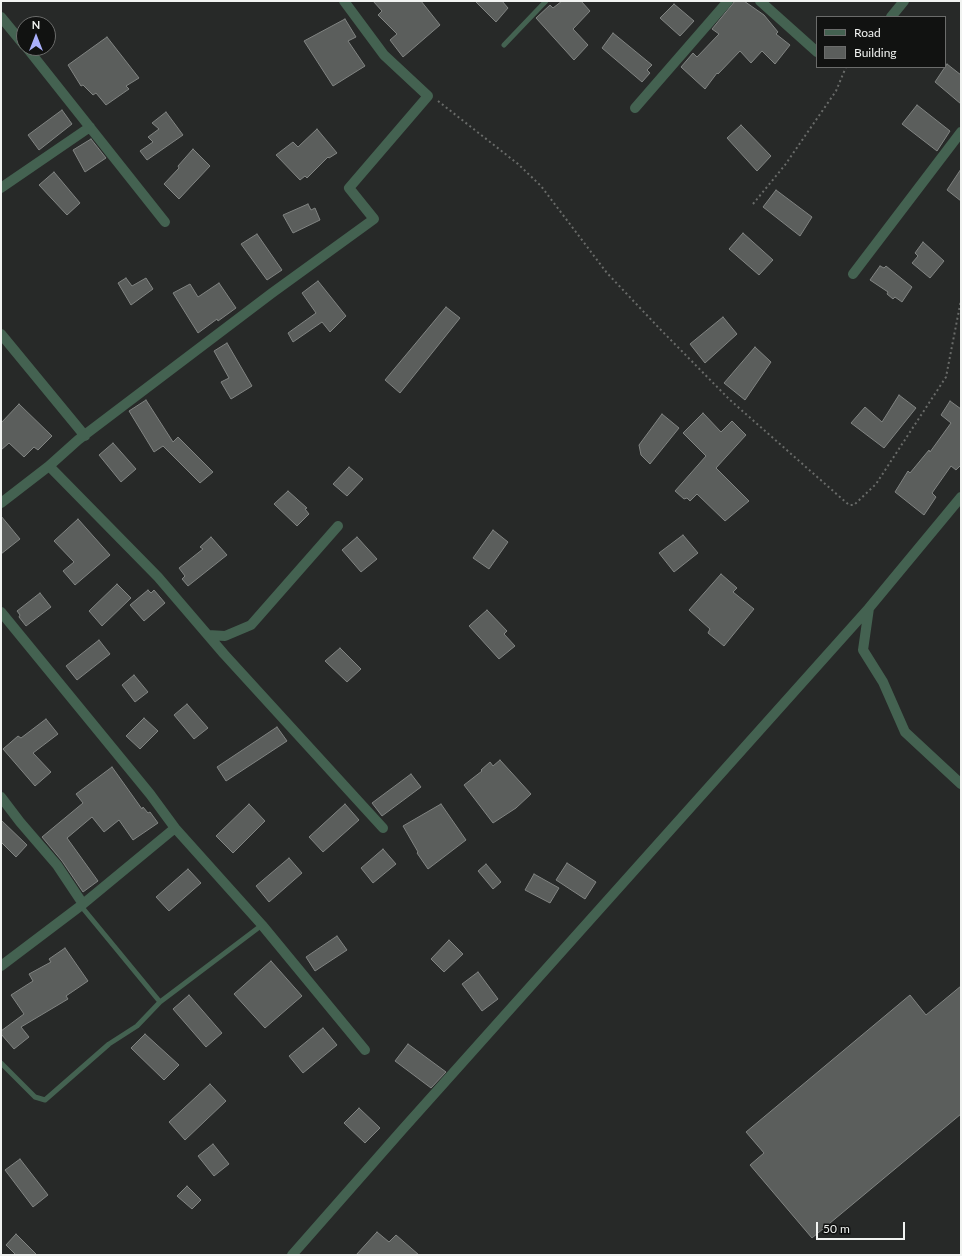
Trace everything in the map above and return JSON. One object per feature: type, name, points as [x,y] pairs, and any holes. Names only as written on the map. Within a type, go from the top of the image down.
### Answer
[{"type":"street","points":[[1,503],[85,436],[266,297],[374,219],[349,188],[428,96],[384,55],[344,1]]},
{"type":"street","points":[[635,108],[728,1]]},
{"type":"street","points":[[760,1],[816,51]]},
{"type":"street","points":[[892,16],[904,1]]},
{"type":"street","points":[[1,17],[16,35]]},
{"type":"street","points":[[32,56],[165,222]]},
{"type":"street","points":[[1,188],[90,127]]},
{"type":"street","points":[[853,274],[961,132]]},
{"type":"street","points":[[1,334],[85,436]]},
{"type":"street","points":[[49,466],[158,577],[383,828]]},
{"type":"street","points":[[292,1255],[869,608],[961,497]]},
{"type":"street","points":[[208,634],[225,636],[251,625],[338,526]]},
{"type":"street","points":[[869,608],[864,650],[883,682],[905,732],[961,784]]},
{"type":"street","points":[[1,612],[150,794],[175,828],[262,925],[365,1050]]},
{"type":"street","points":[[1,797],[20,822],[57,865],[82,905]]},
{"type":"street","points":[[1,966],[82,905],[175,828]]},
{"type":"lane","points":[[504,45],[546,1]]},
{"type":"lane","points":[[82,905],[160,1002]]},
{"type":"lane","points":[[1,1063],[36,1097],[45,1100],[109,1044],[137,1026],[160,1002],[262,925]]},
{"type":"path","points":[[753,204],[785,165],[836,91],[846,68]]},
{"type":"path","points":[[428,96],[438,101],[542,186],[607,273],[664,333],[730,400],[849,505],[854,505],[876,484],[946,377],[961,300]]},
{"type":"building","points":[[373,1],[421,1],[440,25],[403,57],[390,40],[397,34],[378,15],[382,11]]},
{"type":"building","points":[[475,1],[502,1],[508,8],[496,22]]},
{"type":"building","points":[[562,1],[581,1],[590,11],[573,29],[588,45],[574,60],[536,18],[550,5],[553,8]]},
{"type":"building","points":[[735,1],[744,1],[764,15],[778,32],[776,34],[790,45],[775,64],[762,51],[751,63],[740,51],[718,74],[717,73],[705,89],[681,67],[693,53],[697,57],[719,34],[712,29]]},
{"type":"building","points":[[674,4],[694,21],[680,36],[660,18]]},
{"type":"building","points":[[345,19],[356,37],[348,41],[365,66],[333,86],[304,41]]},
{"type":"building","points":[[613,33],[652,65],[647,70],[650,73],[642,82],[602,48]]},
{"type":"building","points":[[107,37],[139,78],[126,86],[129,89],[106,105],[96,93],[93,95],[83,85],[81,86],[68,65]]},
{"type":"building","points":[[947,64],[961,75],[961,104],[935,82],[944,68],[946,68]]},
{"type":"building","points":[[917,105],[950,131],[937,151],[902,124]]},
{"type":"building","points":[[62,110],[72,124],[39,150],[28,135]]},
{"type":"building","points":[[166,112],[183,135],[147,160],[140,151],[153,142],[148,137],[159,129],[152,123]]},
{"type":"building","points":[[741,125],[771,156],[757,171],[727,138]]},
{"type":"building","points":[[317,129],[337,153],[329,158],[328,157],[307,178],[305,176],[300,180],[276,155],[293,142],[298,147]]},
{"type":"building","points":[[91,139],[106,158],[85,172],[73,150]]},
{"type":"building","points":[[193,149],[210,166],[179,199],[164,184],[179,168],[178,166]]},
{"type":"building","points":[[961,169],[961,201],[947,190]]},
{"type":"building","points":[[54,172],[80,203],[67,215],[39,185]]},
{"type":"building","points":[[776,190],[812,217],[800,236],[763,207]]},
{"type":"building","points":[[308,204],[311,210],[315,208],[320,220],[293,233],[283,215]]},
{"type":"building","points":[[743,233],[773,260],[759,275],[729,249]]},
{"type":"building","points":[[257,234],[282,270],[267,280],[241,244]]},
{"type":"building","points":[[923,242],[944,261],[930,278],[912,263],[918,256],[915,253]]},
{"type":"building","points":[[880,266],[884,268],[886,266],[912,287],[902,302],[895,297],[893,299],[887,294],[888,292],[870,280]]},
{"type":"building","points":[[126,278],[132,286],[146,278],[153,289],[131,305],[118,283]]},
{"type":"building","points":[[318,281],[346,316],[330,332],[322,322],[293,342],[288,333],[316,313],[302,293]]},
{"type":"building","points":[[219,283],[236,308],[218,321],[217,319],[198,333],[173,293],[190,284],[198,297]]},
{"type":"building","points":[[446,307],[460,318],[400,393],[385,380]]},
{"type":"building","points":[[723,317],[737,334],[705,363],[690,344]]},
{"type":"building","points":[[227,343],[252,386],[231,399],[221,382],[229,378],[214,351]]},
{"type":"building","points":[[755,347],[771,362],[745,400],[724,383]]},
{"type":"building","points":[[899,395],[916,408],[884,448],[851,423],[865,407],[882,422]]},
{"type":"building","points":[[146,400],[173,442],[178,437],[213,472],[200,483],[163,446],[154,452],[129,411]]},
{"type":"building","points":[[950,401],[961,409],[961,465],[956,470],[951,466],[932,493],[936,497],[924,515],[895,492],[908,471],[910,473],[929,450],[930,452],[951,423],[941,415]]},
{"type":"building","points":[[19,404],[52,436],[38,450],[34,447],[24,457],[9,443],[1,450],[1,423]]},
{"type":"building","points":[[703,413],[721,432],[732,421],[746,435],[716,468],[749,501],[725,521],[697,494],[690,501],[687,498],[684,499],[675,491],[706,456],[683,433]]},
{"type":"building","points":[[662,414],[679,428],[650,464],[641,455],[639,445]]},
{"type":"building","points":[[113,443],[136,469],[121,482],[99,455]]},
{"type":"building","points":[[349,467],[363,479],[347,496],[333,484]]},
{"type":"building","points":[[288,491],[307,508],[305,509],[309,514],[297,526],[274,504]]},
{"type":"building","points":[[1,516],[20,539],[1,554]]},
{"type":"building","points":[[78,519],[110,555],[75,585],[63,571],[74,562],[54,541]]},
{"type":"building","points":[[493,530],[508,542],[489,569],[473,558]]},
{"type":"building","points":[[683,535],[698,553],[674,572],[659,553]]},
{"type":"building","points":[[211,537],[227,555],[188,586],[182,579],[185,576],[179,568],[203,549],[200,547]]},
{"type":"building","points":[[357,537],[377,559],[361,572],[342,550]]},
{"type":"building","points":[[721,574],[737,588],[733,592],[754,609],[724,646],[708,633],[710,629],[689,610]]},
{"type":"building","points":[[117,584],[131,598],[102,626],[89,611]]},
{"type":"building","points":[[148,590],[151,593],[154,590],[165,603],[144,621],[130,605]]},
{"type":"building","points":[[40,593],[51,607],[26,626],[19,617],[20,615],[17,611]]},
{"type":"building","points":[[487,610],[507,631],[504,634],[515,646],[499,659],[469,626]]},
{"type":"building","points":[[99,640],[110,654],[77,680],[66,666]]},
{"type":"building","points":[[340,648],[361,669],[347,682],[325,661]]},
{"type":"building","points":[[134,675],[148,692],[135,702],[122,685]]},
{"type":"building","points":[[187,704],[208,728],[194,739],[174,715]]},
{"type":"building","points":[[144,718],[158,731],[140,749],[126,736]]},
{"type":"building","points":[[46,719],[58,734],[33,753],[51,772],[35,786],[3,749],[18,736],[21,738]]},
{"type":"building","points":[[277,727],[287,741],[226,781],[217,767]]},
{"type":"building","points":[[500,760],[531,794],[516,808],[493,823],[464,785],[482,771],[481,770],[490,762],[493,766]]},
{"type":"building","points":[[112,767],[142,809],[143,807],[148,813],[150,812],[158,823],[133,840],[119,820],[104,832],[92,817],[67,838],[98,881],[83,892],[62,861],[42,837],[83,803],[76,794]]},
{"type":"building","points":[[411,774],[421,787],[382,816],[372,803]]},
{"type":"building","points":[[249,804],[265,821],[233,853],[216,836]]},
{"type":"building","points":[[345,804],[359,820],[323,852],[309,837]]},
{"type":"building","points":[[441,804],[466,840],[428,869],[417,853],[418,852],[403,826]]},
{"type":"building","points":[[1,820],[27,845],[16,857],[1,842]]},
{"type":"building","points":[[383,849],[396,864],[373,883],[361,868]]},
{"type":"building","points":[[289,858],[302,873],[269,902],[256,886]]},
{"type":"building","points":[[567,863],[596,882],[585,899],[556,880]]},
{"type":"building","points":[[486,864],[501,882],[493,889],[478,871]]},
{"type":"building","points":[[188,869],[201,883],[169,911],[156,897]]},
{"type":"building","points":[[534,874],[559,888],[550,903],[525,890]]},
{"type":"building","points":[[337,936],[347,950],[315,971],[306,957]]},
{"type":"building","points":[[449,940],[463,954],[444,972],[431,959]]},
{"type":"building","points":[[65,948],[88,981],[66,996],[68,999],[21,1027],[29,1037],[14,1049],[1,1034],[1,1031],[24,1014],[11,995],[33,981],[29,974],[51,962],[49,959]]},
{"type":"building","points":[[271,961],[302,996],[265,1028],[234,994]]},
{"type":"building","points":[[478,972],[498,999],[482,1011],[462,984]]},
{"type":"building","points":[[961,986],[961,1114],[812,1238],[750,1165],[764,1153],[746,1132],[910,995],[926,1015]]},
{"type":"building","points":[[189,995],[222,1033],[206,1047],[173,1009]]},
{"type":"building","points":[[323,1028],[337,1045],[303,1073],[289,1056]]},
{"type":"building","points":[[145,1034],[179,1065],[164,1080],[131,1048]]},
{"type":"building","points":[[408,1044],[446,1072],[431,1088],[395,1061]]},
{"type":"building","points":[[210,1084],[226,1101],[185,1140],[169,1122]]},
{"type":"building","points":[[359,1108],[380,1128],[365,1143],[344,1123]]},
{"type":"building","points":[[213,1144],[229,1164],[214,1176],[198,1156]]},
{"type":"building","points":[[20,1159],[48,1195],[33,1207],[5,1170]]},
{"type":"building","points":[[187,1186],[201,1200],[192,1209],[177,1196]]},
{"type":"building","points":[[377,1232],[389,1242],[396,1235],[419,1255],[356,1255]]},
{"type":"building","points":[[16,1234],[37,1255],[16,1255],[6,1245]]}]
